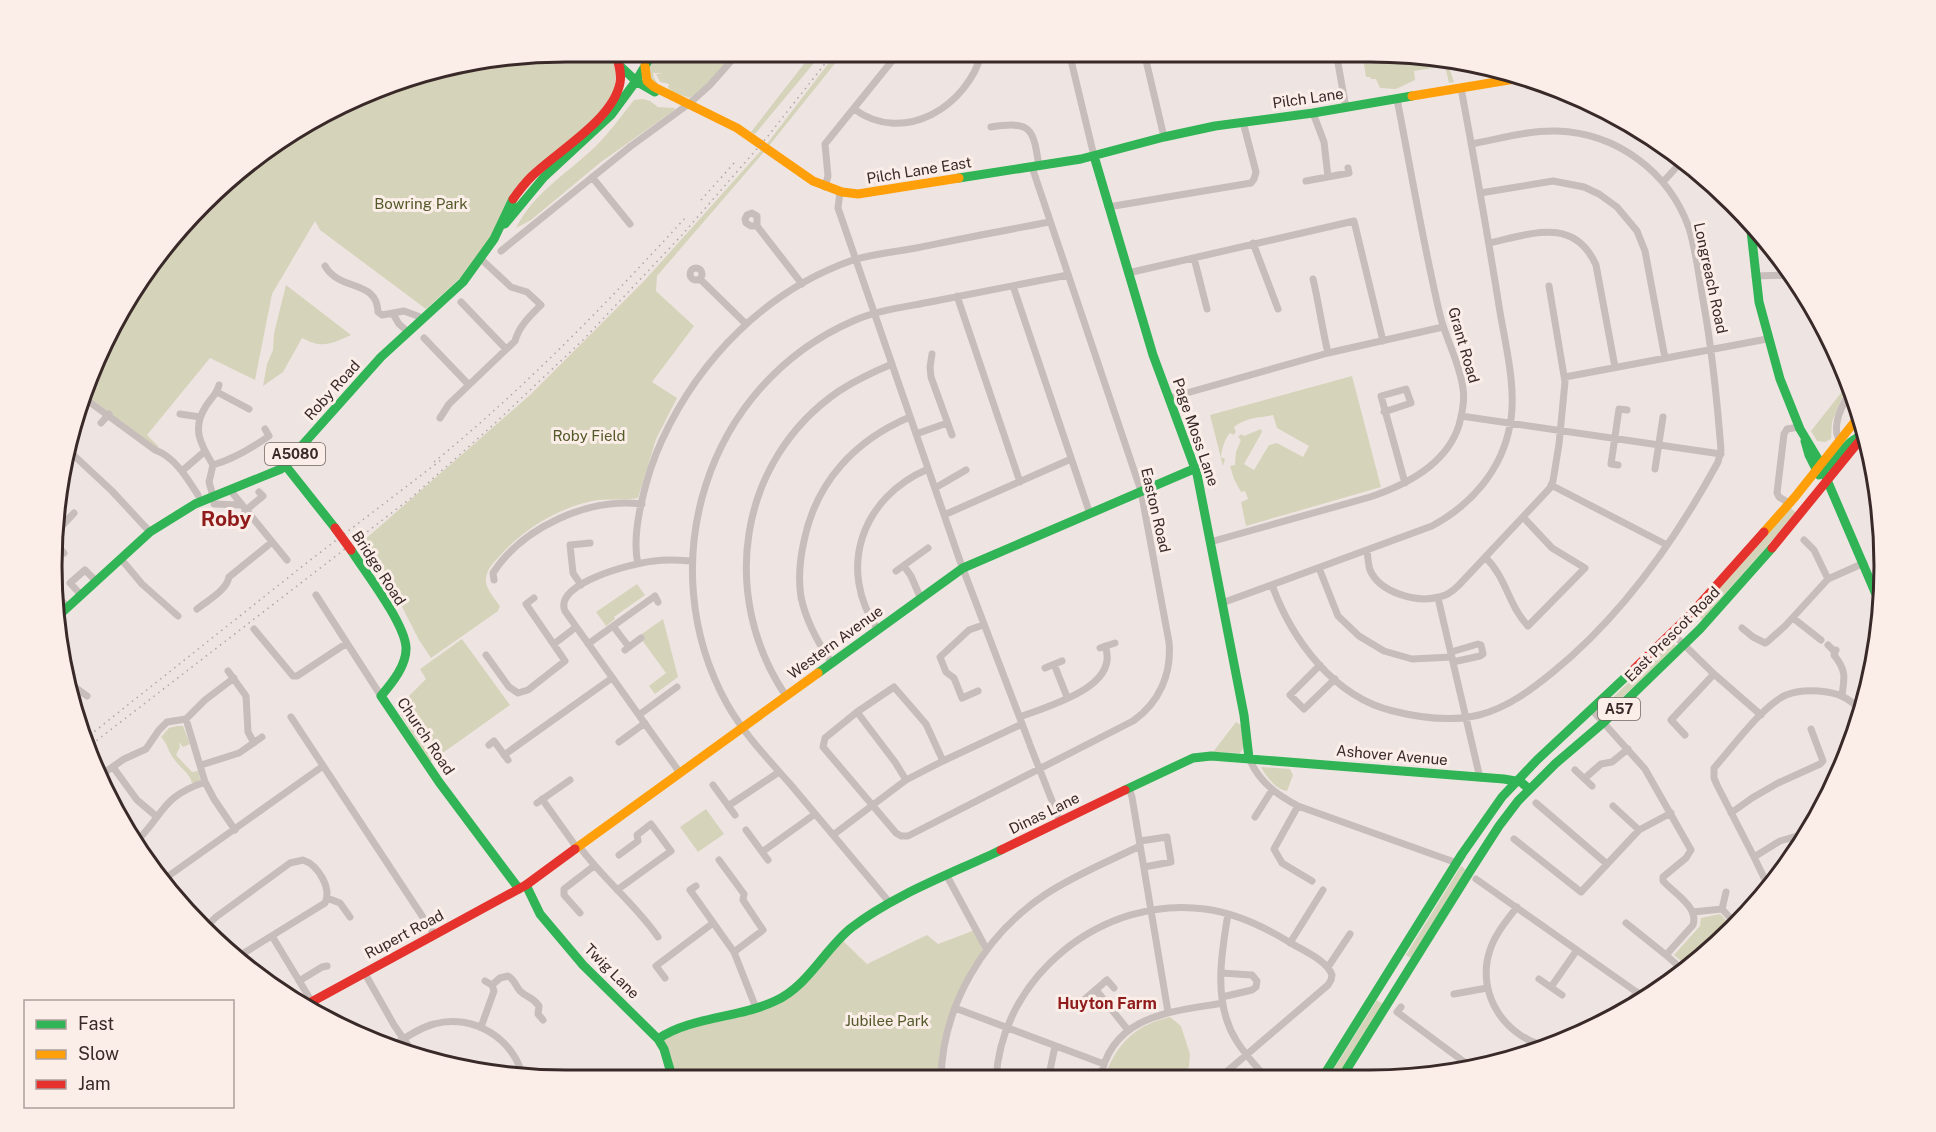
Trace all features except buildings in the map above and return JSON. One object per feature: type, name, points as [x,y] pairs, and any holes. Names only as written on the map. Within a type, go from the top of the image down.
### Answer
[{"type":"main road","name":"Roby Road","points":[[494,239],[508,207],[531,177],[581,135],[608,107],[617,91],[619,62]]},
{"type":"main road","name":"Roby Road","points":[[64,611],[150,532],[181,512],[274,473],[285,465],[357,382],[463,282],[544,177],[612,116],[647,62]]},
{"type":"main road","name":"Pilch Lane East","points":[[620,66],[649,90],[690,103],[748,135],[795,171],[825,187],[840,192],[870,194],[1094,156]]},
{"type":"main road","name":"Pilch Lane East","points":[[645,66],[647,81],[666,94]]},
{"type":"main road","name":"Pilch Lane","points":[[1094,156],[1164,137],[1244,122],[1346,108],[1506,80]]},
{"type":"main road","points":[[626,95],[634,91],[649,90]]},
{"type":"main road","name":"Page Moss Lane","points":[[1094,156],[1153,355],[1196,468],[1244,715],[1249,758]]},
{"type":"main road","points":[[1752,237],[1755,276],[1767,339],[1807,450],[1820,469]]},
{"type":"main road","name":"East Prescot Road","points":[[1327,1070],[1492,810],[1516,782],[1672,633],[1820,469],[1854,423]]},
{"type":"main road","points":[[1820,469],[1829,468],[1857,437]]},
{"type":"main road","points":[[1804,438],[1812,447],[1826,483],[1873,585]]},
{"type":"main road","name":"East Prescot Road","points":[[1346,1070],[1499,826],[1529,789],[1603,723],[1684,645],[1739,587],[1859,442]]},
{"type":"main road","points":[[1812,447],[1824,450],[1837,445]]},
{"type":"main road","name":"Bridge Road","points":[[285,465],[351,550],[405,642],[402,665],[381,696]]},
{"type":"main road","name":"Western Avenue","points":[[522,887],[963,568],[1196,468]]},
{"type":"main road","points":[[1816,496],[1828,497],[1835,501]]},
{"type":"main road","name":"Church Road","points":[[381,696],[439,782],[522,887]]},
{"type":"main road","name":"Dinas Lane","points":[[658,1039],[674,1030],[756,1008],[777,1000],[792,990],[840,938],[864,919],[890,903],[1129,788],[1193,758],[1211,756],[1249,758]]},
{"type":"main road","name":"Ashover Avenue","points":[[1249,758],[1521,782],[1529,789]]},
{"type":"main road","name":"Rupert Road","points":[[312,1002],[522,887]]},
{"type":"main road","name":"Twig Lane","points":[[522,887],[540,914],[576,958],[658,1039],[664,1049],[670,1070]]},
{"type":"main road","points":[[1396,959],[1410,967]]},
{"type":"street","points":[[501,251],[592,177],[690,103],[730,62]]},
{"type":"street","points":[[825,187],[828,176],[825,144],[891,62]]},
{"type":"street","points":[[854,109],[868,117],[888,121],[915,120],[935,113],[952,102],[967,87],[979,62]]},
{"type":"street","points":[[1072,62],[1094,156]]},
{"type":"street","points":[[1147,62],[1164,137]]},
{"type":"street","points":[[1338,62],[1346,108]]},
{"type":"street","points":[[1222,603],[1432,526],[1450,516],[1466,503],[1494,469],[1506,443],[1511,423],[1509,368],[1461,88]]},
{"type":"street","name":"Grant Road","points":[[1210,542],[1370,497],[1405,483],[1425,470],[1443,452],[1456,433],[1464,392],[1461,373],[1443,327],[1397,99]]},
{"type":"street","points":[[1313,113],[1324,142],[1328,177]]},
{"type":"street","points":[[1108,207],[1251,183],[1256,172],[1244,122]]},
{"type":"street","name":"Easton Road","points":[[871,806],[896,833],[906,836],[1133,721],[1154,700],[1166,678],[1169,660],[1168,642],[1141,491],[1050,222],[1036,167],[1035,142],[1026,128],[1013,124],[991,128]]},
{"type":"street","name":"Longreach Road","points":[[1471,144],[1539,132],[1580,133],[1604,140],[1625,150],[1646,165],[1664,183],[1679,206],[1690,234],[1713,350],[1721,452]]},
{"type":"street","points":[[1664,183],[1678,167]]},
{"type":"street","points":[[1306,181],[1349,173],[1348,168]]},
{"type":"street","points":[[592,177],[630,224]]},
{"type":"street","points":[[1480,193],[1553,181],[1584,187],[1617,207],[1637,231],[1645,251],[1665,358]]},
{"type":"street","points":[[840,192],[838,208],[944,515],[983,625],[1060,821]]},
{"type":"street","points":[[1128,273],[1354,221],[1383,341]]},
{"type":"street","points":[[638,564],[636,552],[642,504],[652,464],[676,411],[707,366],[746,324],[779,298],[802,284],[856,259],[1050,222]]},
{"type":"street","points":[[757,226],[802,284]]},
{"type":"street","points":[[1489,243],[1543,232],[1554,232],[1569,235],[1582,244],[1596,265],[1615,367]]},
{"type":"street","points":[[1253,243],[1278,309]]},
{"type":"street","points":[[1194,258],[1207,309]]},
{"type":"street","points":[[440,418],[449,404],[515,341],[524,323],[541,305],[527,292],[511,287],[481,259]]},
{"type":"street","points":[[325,266],[335,279],[372,294],[376,299],[378,312],[382,315],[404,311],[423,318]]},
{"type":"street","points":[[890,903],[742,728],[716,683],[703,648],[695,610],[692,561],[699,506],[723,443],[751,400],[780,369],[806,348],[840,327],[874,313],[1068,275]]},
{"type":"street","points":[[1755,276],[1781,275]]},
{"type":"street","points":[[700,279],[746,324]]},
{"type":"street","points":[[1313,279],[1319,320],[1328,353]]},
{"type":"street","points":[[1013,286],[1090,514]]},
{"type":"street","points":[[1367,551],[1370,570],[1382,585],[1399,595],[1438,598],[1455,588],[1551,485],[1561,430],[1565,377],[1549,286]]},
{"type":"street","points":[[957,296],[1020,482]]},
{"type":"street","points":[[460,302],[506,349]]},
{"type":"street","points":[[393,314],[408,332]]},
{"type":"street","points":[[1169,398],[1328,353],[1443,327]]},
{"type":"street","points":[[424,338],[469,385]]},
{"type":"street","points":[[1565,377],[1767,339]]},
{"type":"street","points":[[932,354],[931,377],[952,435]]},
{"type":"street","points":[[786,696],[774,679],[751,619],[746,587],[745,558],[749,526],[756,501],[767,475],[799,427],[838,392],[864,376],[892,364]]},
{"type":"street","points":[[249,409],[218,389],[200,417],[199,436],[204,452],[213,465],[209,482],[214,500],[243,508],[262,496],[259,492]]},
{"type":"street","points":[[1384,412],[1411,403],[1406,389],[1381,396],[1384,412],[1405,483]]},
{"type":"street","points":[[89,401],[155,450],[165,454],[182,471],[198,495]]},
{"type":"street","points":[[1837,445],[1837,424],[1847,401]]},
{"type":"street","points":[[1618,465],[1611,464],[1614,438],[1619,409],[1627,410]]},
{"type":"street","points":[[101,423],[109,414]]},
{"type":"street","points":[[180,414],[200,417]]},
{"type":"street","points":[[1272,585],[1298,640],[1320,665],[1354,696],[1380,708],[1433,719],[1466,717],[1489,712],[1515,700],[1562,665],[1615,614],[1641,583],[1667,546],[1716,467],[1721,452],[1461,416]]},
{"type":"street","points":[[832,663],[810,625],[800,591],[801,558],[809,522],[827,483],[850,454],[879,433],[910,417]]},
{"type":"street","points":[[1655,469],[1663,417]]},
{"type":"street","points":[[916,434],[947,423]]},
{"type":"street","points":[[1789,503],[1779,497],[1777,492],[1784,434],[1787,429],[1799,427]]},
{"type":"street","points":[[213,465],[246,452],[264,440],[269,436],[265,429]]},
{"type":"street","points":[[182,471],[204,452]]},
{"type":"street","points":[[74,456],[112,491],[150,532]]},
{"type":"street","points":[[944,515],[1071,459]]},
{"type":"street","points":[[878,630],[865,606],[860,586],[858,562],[862,536],[875,511],[888,495],[909,479],[928,469]]},
{"type":"street","points":[[935,488],[966,470]]},
{"type":"street","points":[[1551,485],[1667,546]]},
{"type":"street","points":[[230,490],[286,560]]},
{"type":"street","points":[[494,580],[493,573],[508,555],[535,533],[560,518],[600,505],[642,504]]},
{"type":"street","points":[[64,524],[74,513]]},
{"type":"street","points":[[1485,557],[1496,568],[1504,582],[1515,612],[1528,626],[1585,568],[1552,548],[1523,517]]},
{"type":"street","points":[[1804,540],[1814,550],[1828,579]]},
{"type":"street","points":[[197,609],[224,587],[229,577],[272,542]]},
{"type":"street","points":[[581,585],[573,573],[570,545],[590,543]]},
{"type":"street","points":[[897,571],[928,548]]},
{"type":"street","points":[[121,559],[142,584],[178,616]]},
{"type":"street","points":[[680,773],[565,611],[563,602],[581,585],[613,570],[669,560],[692,561]]},
{"type":"street","points":[[1743,628],[1753,638],[1765,643],[1778,633],[1828,579],[1864,563]]},
{"type":"street","points":[[904,566],[921,599]]},
{"type":"street","points":[[1319,568],[1338,616],[1359,636],[1384,651],[1412,659],[1452,657]]},
{"type":"street","points":[[81,595],[70,583],[85,570],[96,581]]},
{"type":"street","name":"Church Road","points":[[316,595],[381,696]]},
{"type":"street","points":[[588,644],[655,596],[658,602]]},
{"type":"street","points":[[486,655],[509,687],[518,693],[528,690],[565,661],[526,604],[534,598]]},
{"type":"street","points":[[1438,598],[1480,778]]},
{"type":"street","points":[[63,603],[68,607]]},
{"type":"street","points":[[1792,618],[1821,640]]},
{"type":"street","points":[[978,691],[962,698],[954,678],[946,672],[940,657],[969,630],[983,625]]},
{"type":"street","points":[[614,626],[627,648],[641,638]]},
{"type":"street","points":[[554,644],[576,627]]},
{"type":"street","points":[[255,629],[293,676],[297,676],[347,643]]},
{"type":"street","points":[[1672,633],[1761,715]]},
{"type":"street","points":[[833,836],[906,780],[1091,686],[1103,675],[1108,660],[1103,647],[1115,643]]},
{"type":"street","points":[[1828,645],[1836,651],[1834,654],[1843,666],[1842,695]]},
{"type":"street","points":[[1045,668],[1062,661]]},
{"type":"street","points":[[1054,664],[1067,697]]},
{"type":"street","points":[[1320,665],[1290,695],[1304,709],[1335,679]]},
{"type":"street","points":[[228,671],[246,696],[248,732],[254,743]]},
{"type":"street","points":[[1685,735],[1671,720],[1714,674]]},
{"type":"street","points":[[106,771],[146,748],[167,722],[186,719],[214,692],[234,678]]},
{"type":"street","points":[[489,745],[494,741],[506,758],[612,678]]},
{"type":"street","points":[[639,715],[677,687]]},
{"type":"street","points":[[871,806],[823,747],[825,738],[857,712],[894,687],[926,724],[943,760]]},
{"type":"street","points":[[77,689],[87,696]]},
{"type":"street","points":[[1765,879],[1717,785],[1714,768],[1761,715],[1779,699],[1794,692],[1824,691],[1842,695],[1855,705]]},
{"type":"street","points":[[1592,710],[1650,777],[1691,853],[1665,874],[1663,881],[1693,912],[1693,925],[1666,955]]},
{"type":"street","points":[[857,712],[906,780]]},
{"type":"street","points":[[291,717],[435,934]]},
{"type":"street","points":[[186,719],[205,782],[214,800],[235,830]]},
{"type":"street","points":[[619,742],[645,723]]},
{"type":"street","points":[[1731,813],[1778,783],[1823,761],[1811,729]]},
{"type":"street","points":[[201,765],[233,755],[262,736]]},
{"type":"street","points":[[1585,778],[1601,764],[1612,762],[1628,749]]},
{"type":"street","points":[[1249,758],[1260,780],[1298,806],[1457,862]]},
{"type":"street","points":[[113,766],[137,800],[156,816]]},
{"type":"street","points":[[169,876],[323,766]]},
{"type":"street","points":[[1575,770],[1592,786]]},
{"type":"street","points":[[728,806],[779,772]]},
{"type":"street","points":[[570,780],[539,801],[594,866],[643,916],[658,937]]},
{"type":"street","points":[[141,836],[167,802],[179,792],[205,782]]},
{"type":"street","points":[[713,785],[735,815]]},
{"type":"street","points":[[1129,788],[1168,1012]]},
{"type":"street","points":[[1255,817],[1272,790]]},
{"type":"street","points":[[1536,803],[1607,864]]},
{"type":"street","points":[[1290,943],[1322,892],[1282,863],[1274,849],[1298,806]]},
{"type":"street","points":[[1613,806],[1639,830]]},
{"type":"street","points":[[1514,839],[1581,892],[1639,830],[1671,813]]},
{"type":"street","points":[[762,852],[815,814]]},
{"type":"street","points":[[617,890],[671,851],[651,824],[637,835],[638,841],[619,855]]},
{"type":"street","points":[[746,830],[768,860]]},
{"type":"street","points":[[942,1070],[943,1048],[955,1008],[972,973],[987,950],[1016,918],[1038,900],[1065,883],[1140,843],[1167,837],[1171,862],[1144,867]]},
{"type":"street","points":[[1754,857],[1780,841],[1795,837]]},
{"type":"street","points":[[210,924],[296,860],[306,861],[314,867],[327,887],[327,898],[321,906],[243,953]]},
{"type":"street","points":[[719,860],[744,894],[743,900],[763,930],[734,952]]},
{"type":"street","points":[[579,913],[564,895],[564,889],[594,866]]},
{"type":"street","points":[[947,876],[987,950]]},
{"type":"street","points":[[1476,879],[1637,992]]},
{"type":"street","points":[[696,886],[690,890],[734,952],[756,1008]]},
{"type":"street","points":[[1722,909],[1726,892]]},
{"type":"street","points":[[327,898],[340,903],[350,917]]},
{"type":"street","points":[[1517,907],[1497,934],[1490,950],[1486,967],[1487,988],[1497,1012],[1510,1028],[1536,1042]]},
{"type":"street","points":[[997,1070],[999,1054],[1015,1011],[1030,986],[1047,965],[1065,949],[1101,926],[1128,916],[1151,910],[1197,909],[1228,914],[1258,925],[1328,967],[1332,975],[1328,986],[1229,1070]]},
{"type":"street","points":[[1693,912],[1722,909]]},
{"type":"street","points":[[1722,909],[1731,919]]},
{"type":"street","points":[[1228,914],[1221,973],[1222,1000],[1233,1036],[1259,1070]]},
{"type":"street","points":[[665,978],[656,966],[713,923]]},
{"type":"street","points":[[1626,923],[1678,965]]},
{"type":"street","points":[[1328,967],[1350,934]]},
{"type":"street","points":[[272,936],[299,981],[305,998]]},
{"type":"street","points":[[1551,987],[1577,950]]},
{"type":"street","points":[[299,981],[327,966]]},
{"type":"street","points":[[364,972],[408,1045]]},
{"type":"street","points":[[1102,1070],[1116,1044],[1128,1030],[1156,1015],[1222,1000],[1256,987],[1257,981],[1252,975],[1221,973]]},
{"type":"street","points":[[481,1027],[494,994],[489,983],[508,976],[514,980],[520,991],[534,998],[539,1006],[538,1014],[543,1020]]},
{"type":"street","points":[[1539,979],[1562,995]]},
{"type":"street","points":[[1091,1007],[1085,999],[1107,980],[1114,988]]},
{"type":"street","points":[[1454,994],[1487,988]]},
{"type":"street","points":[[1096,990],[1128,1030]]},
{"type":"street","points":[[955,1008],[1104,1064]]},
{"type":"street","points":[[1397,1012],[1464,1062]]},
{"type":"street","points":[[399,1042],[420,1029],[440,1023],[460,1022],[481,1027],[499,1038],[509,1048],[520,1068]]},
{"type":"street","points":[[1050,1070],[1055,1046]]},
{"type":"green space","name":"Bowring Park","points":[[617,62],[614,99],[532,177],[481,259],[426,309],[320,230],[315,221],[272,294],[255,380],[210,358],[147,435],[159,447],[157,448],[90,398],[114,343],[147,286],[187,233],[233,187],[259,166],[314,129],[373,100],[404,88],[468,71],[500,66],[533,63]]},
{"type":"green space","points":[[653,62],[726,62],[706,86],[690,98],[675,93],[668,88],[669,84],[660,82],[656,74],[663,73],[653,73],[659,85],[650,83],[648,70]]},
{"type":"green space","points":[[805,62],[815,62],[755,134],[751,132]]},
{"type":"green space","name":"Roby Field","points":[[830,62],[836,62],[763,153],[657,276],[656,291],[694,326],[652,382],[677,398],[656,439],[638,498],[598,500],[566,509],[540,522],[518,538],[493,563],[486,578],[487,585],[500,606],[498,611],[431,658],[419,640],[394,591],[362,542],[530,395],[645,280],[766,145]]},
{"type":"green space","points":[[1364,62],[1441,67],[1414,71],[1415,80],[1396,89],[1380,88],[1376,79],[1366,77]]},
{"type":"green space","points":[[1445,67],[1449,68],[1454,82],[1449,83]]},
{"type":"green space","points":[[643,99],[658,107],[675,108],[601,162],[531,220],[516,228],[523,215],[542,193],[596,146],[634,100]]},
{"type":"green space","points":[[286,285],[351,335],[326,344],[302,338],[283,372],[263,386],[267,364],[273,350],[274,333]]},
{"type":"green space","points":[[1352,376],[1381,487],[1246,526],[1241,502],[1248,499],[1245,491],[1241,492],[1230,466],[1235,465],[1236,452],[1241,440],[1238,437],[1241,434],[1244,436],[1261,429],[1262,432],[1244,464],[1254,470],[1269,445],[1277,443],[1303,457],[1309,446],[1277,428],[1273,415],[1253,418],[1234,427],[1236,432],[1228,436],[1221,454],[1221,457],[1225,459],[1223,466],[1210,415]]},
{"type":"green space","points":[[1843,391],[1844,394],[1832,422],[1831,439],[1825,442],[1817,441],[1811,431]]},
{"type":"green space","points":[[1790,507],[1796,513],[1702,620],[1696,615]]},
{"type":"green space","points":[[637,584],[645,595],[614,617],[615,619],[606,626],[596,612]]},
{"type":"green space","points":[[663,619],[678,677],[655,694],[649,686],[666,673],[639,636]]},
{"type":"green space","points":[[462,639],[510,705],[430,762],[401,715],[409,696],[426,679],[420,669]]},
{"type":"green space","points":[[1669,644],[1677,645],[1605,714],[1606,704]]},
{"type":"green space","points":[[1236,722],[1242,726],[1244,737],[1240,753],[1213,752]]},
{"type":"green space","points":[[183,726],[190,744],[183,747],[179,742],[180,747],[176,755],[192,772],[198,771],[200,779],[198,782],[192,783],[161,737],[169,728]]},
{"type":"green space","points":[[1261,767],[1290,769],[1293,775],[1287,791],[1275,785]]},
{"type":"green space","points":[[706,809],[724,834],[698,852],[680,827]]},
{"type":"green space","points":[[1461,866],[1466,870],[1411,958],[1406,955]]},
{"type":"green space","points":[[1720,914],[1728,922],[1682,962],[1674,955],[1700,926],[1701,918]]},
{"type":"green space","name":"Jubilee Park","points":[[975,930],[984,954],[954,1007],[943,1070],[669,1070],[658,1039],[777,1000],[840,938],[867,964],[927,935],[938,944]]},
{"type":"green space","points":[[1377,1000],[1383,1004],[1342,1070],[1333,1070]]},
{"type":"green space","points":[[1170,1017],[1181,1026],[1190,1054],[1189,1067],[1185,1070],[1109,1070],[1108,1068],[1113,1058],[1125,1041],[1140,1029]]},
{"type":"railway","points":[[94,743],[411,498],[492,426],[583,340],[682,235],[768,136],[826,62]]},
{"type":"railway","points":[[701,200],[735,162]]},
{"type":"railway","points":[[434,462],[468,434],[565,344],[687,216]]},
{"type":"railway","points":[[91,735],[309,561],[441,460]]},
{"type":"traffic: fast","points":[[505,224],[544,177],[611,115],[647,62]]},
{"type":"traffic: fast","points":[[620,66],[636,81],[655,92]]},
{"type":"traffic: fast","points":[[959,178],[1081,159],[1215,126],[1313,113],[1412,96]]},
{"type":"traffic: fast","points":[[1094,156],[1153,355],[1197,474],[1244,715],[1249,758]]},
{"type":"traffic: fast","points":[[64,611],[150,532],[195,504],[281,469],[381,357],[463,282],[494,239],[513,199]]},
{"type":"traffic: fast","points":[[1752,236],[1759,302],[1780,379],[1800,429],[1818,459],[1873,588]]},
{"type":"traffic: fast","points":[[1818,472],[1831,464],[1858,438]]},
{"type":"traffic: fast","points":[[1805,441],[1819,475]]},
{"type":"traffic: fast","points":[[285,465],[335,528]]},
{"type":"traffic: fast","points":[[818,673],[963,568],[1196,468]]},
{"type":"traffic: fast","points":[[1346,1070],[1472,868],[1518,801],[1700,629],[1772,548]]},
{"type":"traffic: fast","points":[[351,550],[399,624],[404,637],[406,647],[404,660],[394,680],[381,696],[439,782],[519,889]]},
{"type":"traffic: fast","points":[[1327,1070],[1462,854],[1502,797],[1537,760],[1632,671]]},
{"type":"traffic: fast","points":[[1125,790],[1193,758],[1211,756],[1504,779],[1521,782],[1529,789]]},
{"type":"traffic: fast","points":[[658,1039],[684,1026],[761,1007],[775,1001],[797,986],[841,937],[868,916],[924,885],[1001,850]]},
{"type":"traffic: fast","points":[[526,885],[540,914],[583,965],[658,1039],[664,1049],[670,1070]]},
{"type":"traffic: slow","points":[[645,66],[647,81],[654,87],[737,128],[813,181],[842,192],[858,194],[959,178]]},
{"type":"traffic: slow","points":[[1412,96],[1506,80]]},
{"type":"traffic: slow","points":[[1764,532],[1854,423]]},
{"type":"traffic: slow","points":[[575,849],[818,673]]},
{"type":"traffic: jam","points":[[513,199],[531,177],[607,110],[620,83],[618,62]]},
{"type":"traffic: jam","points":[[1772,548],[1859,442]]},
{"type":"traffic: jam","points":[[335,528],[351,550]]},
{"type":"traffic: jam","points":[[1632,671],[1690,615],[1764,532]]},
{"type":"traffic: jam","points":[[1001,850],[1125,790]]},
{"type":"traffic: jam","points":[[312,1002],[526,885],[575,849]]},
{"type":"district","name":"Roby","points":[[226,518]]},
{"type":"district","name":"Huyton Farm","points":[[1107,1003]]}]
